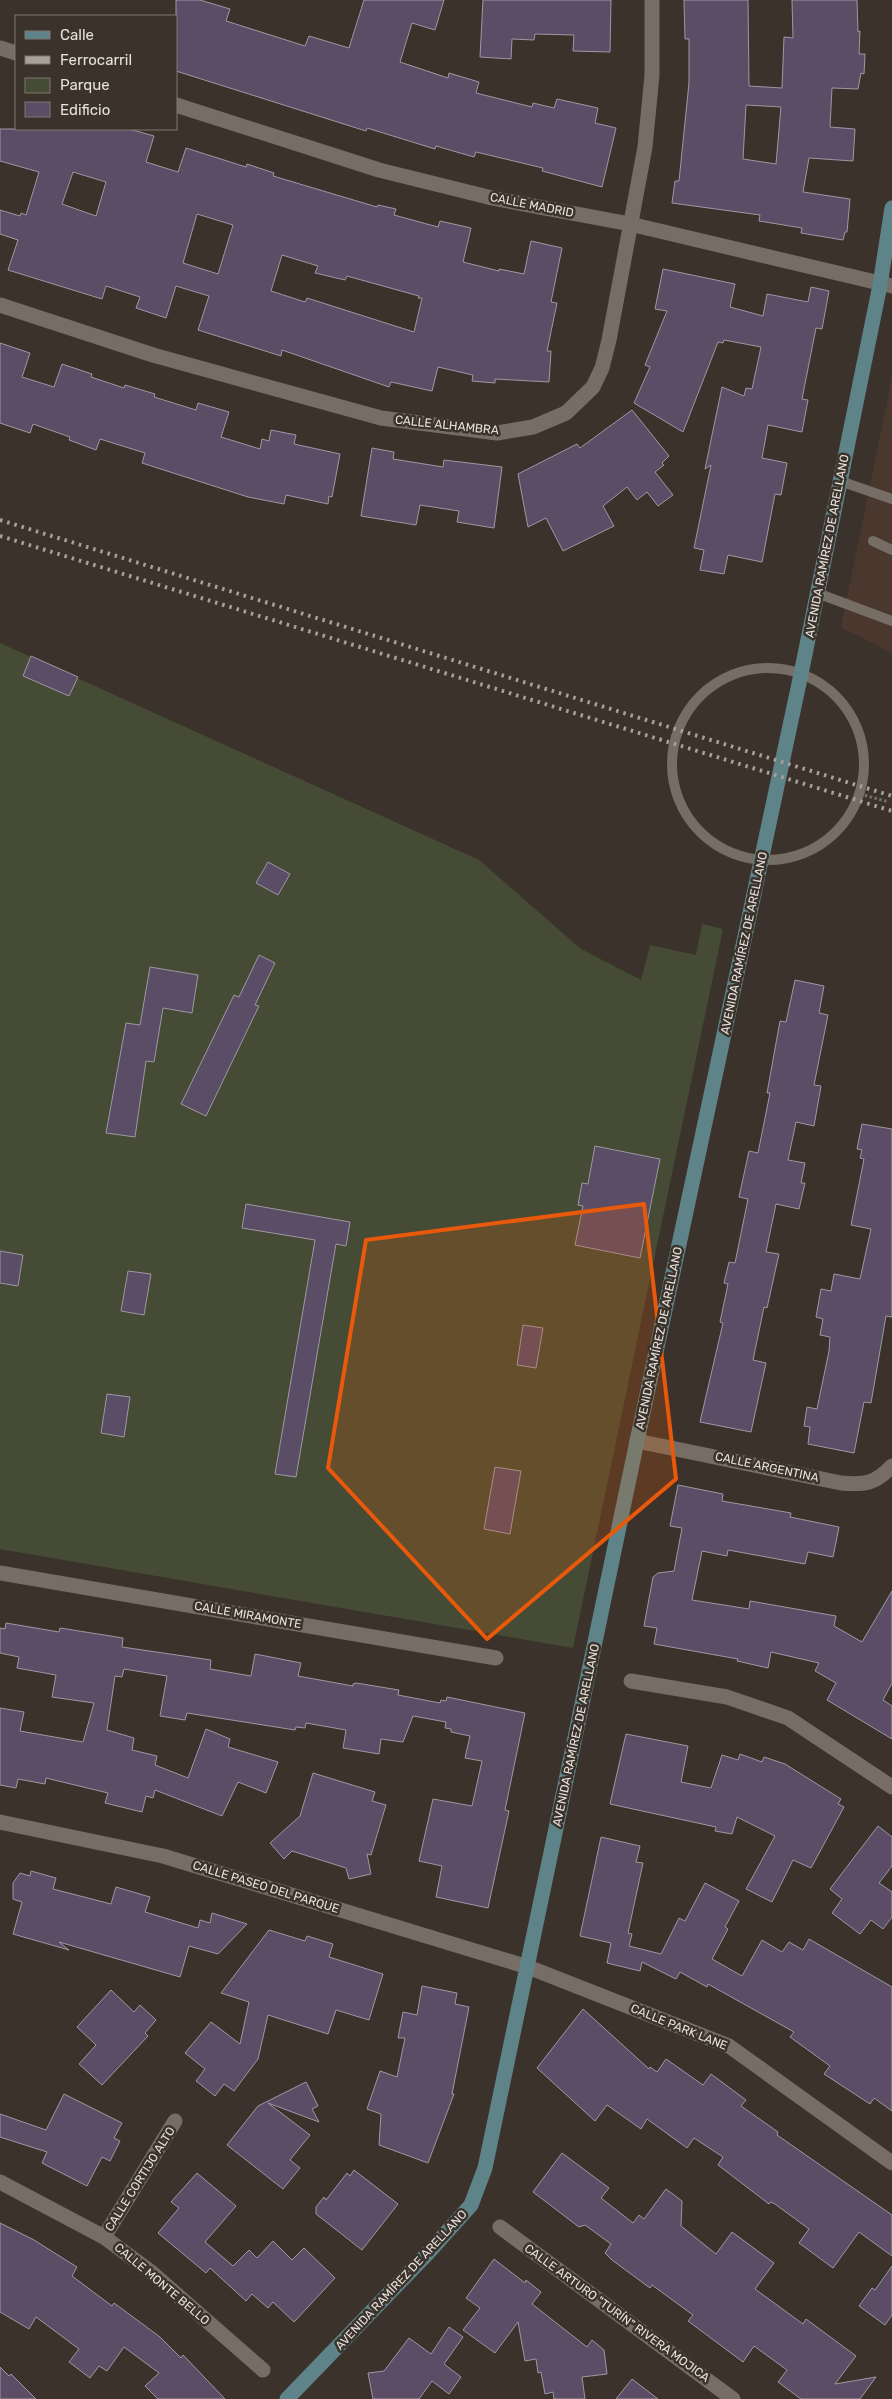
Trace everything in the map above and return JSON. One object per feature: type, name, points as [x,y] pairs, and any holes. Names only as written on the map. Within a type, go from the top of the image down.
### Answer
[{"type":"street","name":"CALLE ALHAMBRA","points":[[0,305],[153,355],[381,418],[497,433],[533,427],[566,413],[593,387],[602,368],[608,340],[645,148],[652,75],[652,0]]},
{"type":"street","points":[[0,48],[15,53]]},
{"type":"street","name":"CALLE MADRID","points":[[178,106],[379,170],[492,198],[630,224],[886,285]]},
{"type":"street","name":"AVENIDA RAMÍREZ DE ARELLANO","points":[[287,2399],[428,2253],[471,2205],[485,2168],[637,1441],[762,860],[840,481],[886,285],[892,208]]},
{"type":"street","name":"CALLE ARGENTINA","points":[[637,1441],[841,1483],[859,1484],[880,1479],[892,1466]]},
{"type":"street","name":"CALLE MIRAMONTE","points":[[0,1573],[496,1658]]},
{"type":"street","points":[[631,1681],[728,1697],[788,1718],[892,1787]]},
{"type":"street","name":"CALLE PASEO DEL PARQUE","points":[[0,1822],[163,1856],[528,1966]]},
{"type":"street","name":"CALLE PARK LANE","points":[[528,1966],[728,2046],[892,2163]]},
{"type":"street","name":"CALLE CORTIJO ALTO","points":[[104,2237],[175,2121]]},
{"type":"street","name":"CALLE MONTE BELLO","points":[[0,2182],[104,2237],[151,2272],[263,2370]]},
{"type":"street","name":"CALLE ARTURO \"TURÍN\" RIVERA MOJICA","points":[[500,2227],[733,2399]]},
{"type":"lane","points":[[840,481],[892,499]]},
{"type":"lane","points":[[873,541],[892,550]]},
{"type":"lane","points":[[817,593],[892,620]]},
{"type":"lane","points":[[759,668],[780,669],[801,674],[830,690],[844,704],[855,722],[862,741],[864,758],[864,772],[860,794],[848,818],[824,842],[791,857],[762,860],[732,853],[704,836],[687,817],[676,792],[671,758],[675,736],[685,715],[700,695],[715,684],[741,672],[759,668]]},
{"type":"path","points":[[860,794],[889,802]]},
{"type":"highlighted area","points":[[644,1204],[676,1479],[487,1639],[328,1468],[366,1240]]},
{"type":"shaded area","points":[[892,378],[892,653],[841,627]]},
{"type":"green space","points":[[0,643],[479,860],[581,949],[641,980],[650,945],[696,955],[702,924],[723,929],[573,1648],[0,1549]]},
{"type":"building","points":[[176,0],[200,0],[230,9],[226,21],[305,46],[309,36],[349,48],[364,0],[444,0],[435,30],[412,23],[400,62],[448,78],[449,73],[479,82],[476,93],[532,107],[533,103],[554,108],[557,99],[598,108],[595,123],[616,128],[602,187],[542,171],[543,168],[476,152],[474,157],[436,146],[435,149],[367,128],[366,131],[178,72],[178,15],[176,15]]},
{"type":"building","points":[[483,0],[611,0],[610,52],[573,51],[574,35],[535,34],[534,40],[512,39],[511,59],[480,57]]},
{"type":"building","points":[[684,0],[748,0],[749,86],[782,88],[784,37],[793,38],[792,0],[857,0],[858,32],[860,31],[859,54],[865,54],[864,74],[861,73],[858,89],[832,88],[830,127],[855,129],[853,161],[809,158],[803,192],[850,199],[847,232],[845,232],[843,240],[801,233],[802,228],[759,221],[760,215],[672,203],[675,181],[679,181],[689,83],[689,39],[685,39]],"holes":[[[746,105],[781,107],[776,164],[743,159]]]},
{"type":"building","points":[[0,129],[133,130],[154,136],[146,162],[178,172],[186,148],[246,167],[247,164],[274,173],[273,176],[377,207],[378,205],[396,209],[394,215],[438,227],[440,221],[471,228],[463,262],[499,271],[499,269],[524,274],[531,241],[562,248],[551,302],[557,303],[547,351],[551,351],[549,382],[495,379],[495,383],[472,381],[473,375],[438,367],[432,391],[391,382],[389,387],[282,350],[281,356],[198,330],[209,296],[176,286],[166,318],[136,308],[140,297],[106,286],[102,299],[8,270],[18,240],[0,234],[0,210],[20,216],[21,213],[26,215],[39,172],[0,161]],"holes":[[[73,172],[106,182],[96,216],[62,204]],[[197,214],[233,225],[218,274],[183,263]],[[282,255],[318,266],[315,273],[345,280],[347,276],[419,296],[418,298],[422,298],[414,332],[307,298],[305,302],[271,291]]]},
{"type":"building","points":[[663,269],[735,284],[730,307],[763,316],[767,294],[808,302],[811,287],[829,291],[822,329],[816,328],[802,399],[808,400],[802,432],[768,425],[762,458],[787,463],[781,495],[775,494],[762,562],[728,555],[724,574],[700,570],[704,550],[694,548],[711,465],[705,469],[722,387],[744,396],[746,388],[752,389],[761,347],[724,340],[723,343],[718,342],[683,432],[634,403],[650,367],[645,365],[667,311],[655,309]]},
{"type":"building","points":[[0,343],[30,353],[22,377],[54,387],[62,364],[92,374],[91,377],[124,388],[125,385],[155,394],[154,397],[196,410],[198,403],[229,412],[221,437],[260,449],[262,439],[269,441],[271,430],[296,435],[294,444],[340,454],[332,497],[329,496],[328,504],[286,495],[284,504],[248,497],[142,463],[145,453],[100,439],[96,450],[69,440],[70,437],[33,424],[30,433],[0,423]]},
{"type":"building","points":[[632,410],[669,456],[662,463],[664,465],[655,472],[673,495],[658,506],[647,492],[637,500],[627,487],[603,506],[614,526],[563,551],[546,518],[528,527],[518,474],[577,444],[580,448]]},
{"type":"building","points":[[372,448],[394,452],[393,459],[443,467],[444,460],[502,467],[494,528],[457,522],[459,511],[420,505],[416,525],[361,516]]},
{"type":"building","points":[[31,656],[78,677],[69,696],[23,676]]},
{"type":"building","points":[[268,862],[290,874],[278,895],[256,883]]},
{"type":"building","points":[[259,955],[275,963],[255,1005],[259,1006],[206,1116],[181,1104],[234,995],[239,997]]},
{"type":"building","points":[[150,967],[198,975],[192,1013],[163,1008],[154,1062],[146,1061],[135,1137],[106,1133],[126,1023],[140,1025]]},
{"type":"building","points":[[795,980],[824,986],[819,1013],[828,1015],[814,1085],[821,1086],[814,1126],[796,1122],[788,1160],[805,1163],[801,1183],[805,1183],[799,1209],[776,1204],[766,1252],[779,1254],[767,1308],[764,1307],[753,1360],[766,1363],[751,1432],[700,1422],[723,1323],[720,1322],[728,1284],[724,1283],[729,1262],[735,1263],[748,1199],[739,1197],[749,1151],[758,1153],[770,1093],[767,1093],[780,1021],[786,1022]]},
{"type":"building","points":[[862,1124],[892,1129],[892,1317],[886,1316],[871,1403],[864,1402],[854,1453],[808,1444],[810,1427],[804,1426],[807,1407],[817,1409],[829,1351],[830,1337],[820,1335],[823,1319],[816,1317],[821,1289],[831,1291],[834,1274],[860,1279],[871,1229],[851,1225],[864,1159],[860,1158],[862,1150],[857,1149]]},
{"type":"building","points":[[595,1146],[660,1159],[640,1258],[575,1245],[583,1206],[578,1205],[582,1183],[588,1184]]},
{"type":"building","points":[[246,1204],[350,1222],[346,1246],[336,1244],[296,1477],[275,1474],[315,1240],[242,1228]]},
{"type":"building","points":[[0,1251],[23,1255],[18,1286],[0,1283]]},
{"type":"building","points":[[128,1271],[151,1274],[144,1315],[121,1311]]},
{"type":"building","points":[[523,1325],[543,1328],[536,1368],[517,1365]]},
{"type":"building","points":[[107,1394],[130,1397],[124,1437],[101,1433]]},
{"type":"building","points":[[495,1467],[521,1471],[510,1534],[484,1529]]},
{"type":"building","points":[[678,1485],[723,1494],[722,1501],[791,1513],[790,1517],[839,1527],[833,1557],[808,1552],[805,1564],[728,1550],[727,1556],[702,1551],[692,1600],[749,1609],[750,1601],[836,1616],[834,1626],[862,1642],[892,1591],[892,1683],[883,1700],[892,1706],[892,1739],[827,1700],[836,1683],[815,1671],[819,1663],[771,1652],[768,1668],[737,1661],[738,1659],[654,1644],[657,1628],[644,1626],[653,1577],[658,1573],[674,1571],[682,1528],[670,1526]]},
{"type":"building","points":[[6,1623],[59,1632],[60,1628],[123,1638],[122,1647],[211,1660],[210,1669],[251,1676],[255,1654],[301,1663],[298,1676],[353,1686],[356,1683],[399,1690],[398,1695],[440,1703],[441,1700],[446,1701],[447,1697],[525,1713],[505,1810],[509,1811],[488,1908],[436,1897],[442,1866],[419,1861],[433,1799],[472,1806],[482,1761],[465,1758],[470,1736],[451,1732],[451,1729],[445,1728],[446,1722],[413,1716],[403,1742],[381,1739],[379,1754],[343,1748],[346,1730],[306,1723],[305,1728],[296,1727],[295,1730],[187,1713],[185,1720],[160,1716],[167,1676],[124,1669],[122,1677],[115,1676],[107,1730],[134,1738],[132,1750],[157,1756],[155,1765],[188,1778],[206,1729],[230,1739],[228,1747],[278,1762],[266,1793],[238,1782],[222,1816],[155,1790],[153,1798],[146,1796],[142,1812],[105,1803],[108,1793],[46,1778],[45,1784],[18,1779],[16,1788],[0,1785],[0,1708],[24,1712],[20,1731],[83,1742],[94,1703],[52,1697],[56,1675],[17,1668],[19,1657],[0,1653],[0,1628],[5,1629]]},
{"type":"building","points":[[626,1734],[688,1746],[681,1782],[711,1788],[722,1755],[738,1760],[740,1754],[762,1762],[764,1757],[785,1764],[841,1799],[838,1804],[844,1807],[811,1868],[793,1860],[772,1902],[746,1889],[775,1836],[737,1817],[732,1834],[715,1831],[716,1827],[610,1804]]},
{"type":"building","points":[[313,1773],[375,1792],[372,1801],[386,1805],[371,1855],[367,1854],[371,1874],[349,1879],[346,1868],[292,1851],[284,1859],[270,1843],[300,1816]]},
{"type":"building","points":[[878,1826],[892,1837],[892,1866],[879,1883],[892,1892],[892,1917],[883,1929],[871,1920],[860,1934],[832,1913],[842,1899],[830,1889]]},
{"type":"building","points":[[601,1837],[640,1846],[636,1862],[643,1863],[628,1933],[632,1934],[629,1946],[661,1954],[679,1918],[685,1921],[705,1883],[739,1901],[725,1927],[728,1929],[712,1959],[742,1976],[762,1940],[782,1952],[789,1942],[803,1950],[809,1939],[892,1987],[892,2111],[874,2098],[870,2104],[824,2074],[830,2066],[790,2037],[794,2032],[708,1984],[707,1987],[680,1972],[676,1979],[642,1962],[640,1971],[607,1963],[611,1943],[580,1936]]},
{"type":"building","points":[[31,1871],[56,1878],[53,1889],[111,1904],[116,1887],[150,1897],[145,1912],[198,1928],[200,1920],[210,1923],[212,1913],[247,1924],[218,1954],[189,1946],[180,1977],[59,1942],[69,1950],[13,1934],[22,1902],[13,1899],[13,1883],[20,1873],[30,1876]]},
{"type":"building","points":[[269,1930],[305,1941],[307,1936],[333,1944],[329,1957],[383,1974],[369,2020],[336,2010],[328,2034],[268,2015],[258,2059],[234,2091],[224,2084],[215,2096],[196,2081],[205,2069],[185,2053],[211,2022],[240,2044],[249,2002],[221,1993]]},
{"type":"building","points":[[422,1986],[457,1993],[455,2004],[469,2007],[452,2094],[454,2094],[428,2163],[379,2145],[381,2114],[367,2109],[380,2071],[397,2077],[405,2038],[398,2038],[403,2012],[417,2015]]},
{"type":"building","points":[[111,1990],[134,2012],[140,2005],[156,2020],[145,2033],[148,2036],[102,2085],[79,2064],[96,2045],[77,2027]]},
{"type":"building","points":[[583,2009],[649,2069],[650,2067],[657,2072],[666,2059],[703,2085],[711,2074],[746,2100],[741,2106],[778,2132],[777,2135],[892,2215],[892,2256],[859,2232],[833,2268],[799,2243],[809,2229],[775,2204],[771,2202],[769,2204],[718,2165],[723,2157],[694,2138],[687,2148],[647,2119],[641,2129],[607,2105],[595,2121],[537,2068]]},
{"type":"building","points":[[306,2082],[318,2106],[312,2109],[319,2122],[268,2103],[310,2135],[290,2160],[300,2168],[283,2189],[227,2145],[258,2106]]},
{"type":"building","points":[[64,2094],[122,2123],[114,2138],[120,2141],[110,2161],[102,2157],[87,2186],[42,2163],[47,2152],[0,2137],[0,2114],[46,2130]]},
{"type":"building","points":[[562,2153],[609,2188],[601,2198],[633,2223],[639,2215],[644,2219],[666,2189],[682,2201],[681,2226],[716,2254],[732,2232],[774,2263],[755,2289],[803,2324],[806,2319],[856,2356],[835,2384],[876,2377],[860,2399],[801,2399],[778,2382],[787,2370],[754,2346],[743,2362],[688,2321],[693,2315],[652,2285],[650,2288],[612,2260],[605,2253],[611,2244],[585,2225],[579,2227],[533,2192]]},
{"type":"building","points":[[354,2170],[398,2204],[362,2250],[316,2214],[316,2207],[324,2197],[326,2200],[347,2173],[350,2176]]},
{"type":"building","points":[[197,2173],[236,2206],[205,2242],[233,2266],[249,2250],[257,2258],[273,2241],[292,2260],[304,2248],[335,2278],[294,2322],[273,2302],[268,2308],[252,2294],[246,2301],[210,2268],[206,2273],[158,2233],[179,2208],[171,2202]]},
{"type":"building","points":[[0,2223],[34,2240],[77,2267],[72,2276],[112,2306],[114,2303],[160,2337],[181,2358],[183,2355],[225,2399],[158,2399],[145,2386],[159,2373],[124,2347],[107,2371],[99,2366],[90,2378],[69,2362],[79,2349],[36,2317],[29,2329],[0,2312]]},
{"type":"building","points":[[494,2259],[525,2283],[526,2280],[541,2292],[532,2304],[587,2347],[592,2340],[604,2350],[607,2374],[582,2377],[585,2399],[554,2399],[553,2392],[545,2394],[541,2372],[538,2373],[536,2359],[525,2361],[518,2322],[495,2353],[463,2330],[480,2308],[466,2298]]},
{"type":"building","points":[[892,2266],[892,2315],[885,2325],[859,2306],[872,2288],[875,2290]]},
{"type":"building","points":[[449,2327],[463,2337],[444,2364],[461,2377],[449,2394],[432,2381],[419,2399],[373,2399],[368,2373],[384,2371],[409,2338],[431,2354]]},
{"type":"building","points":[[0,2367],[9,2376],[11,2374],[36,2399],[0,2399]]},
{"type":"building","points":[[632,2379],[658,2399],[616,2399]]},
{"type":"railway","points":[[0,520],[892,796]]},
{"type":"railway","points":[[0,536],[892,811]]}]
